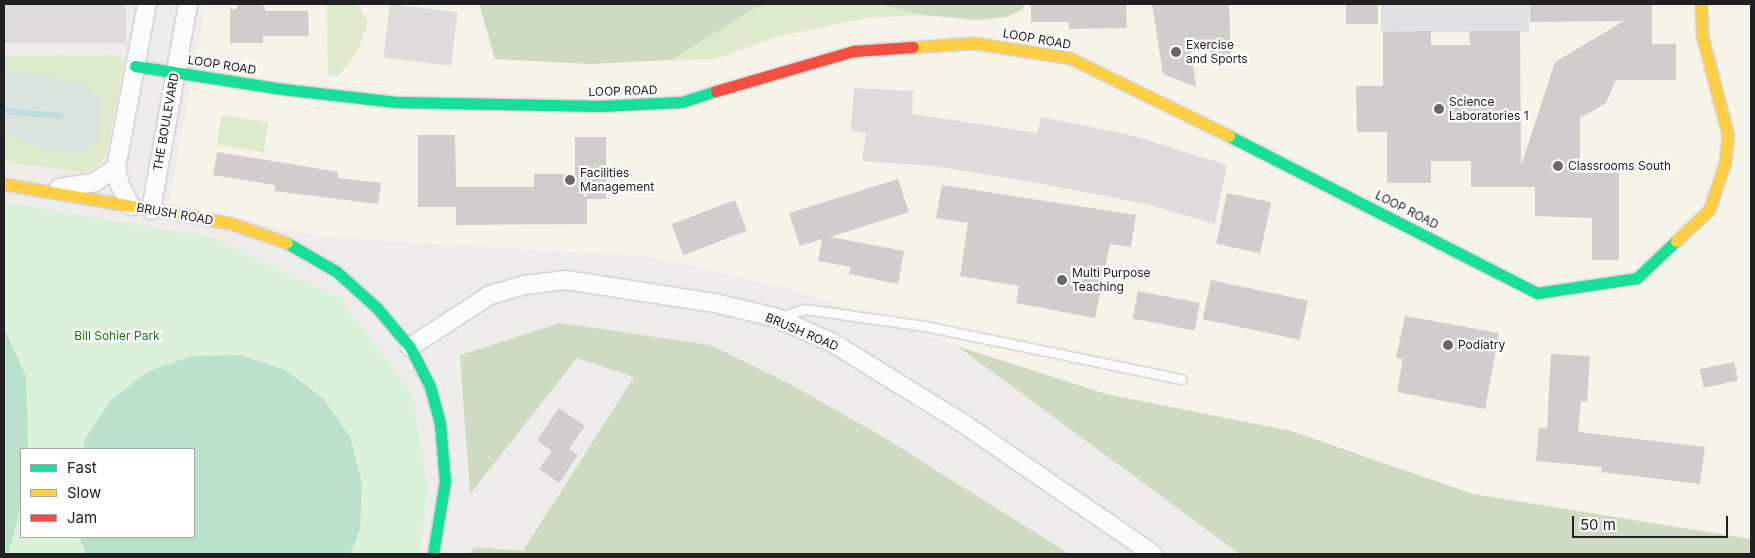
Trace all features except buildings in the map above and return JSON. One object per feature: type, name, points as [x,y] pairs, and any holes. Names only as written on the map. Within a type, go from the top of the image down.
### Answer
[{"type":"street","points":[[131,206],[120,185],[116,168],[147,4]]},
{"type":"street","name":"THE BOULEVARD","points":[[151,210],[174,71],[188,4]]},
{"type":"street","name":"LOOP ROAD","points":[[135,66],[282,89],[396,102],[600,106],[682,102],[759,77],[854,51],[974,43],[1070,58],[1326,183],[1537,293],[1637,278],[1709,210],[1725,163],[1728,135],[1702,35],[1701,4]]},
{"type":"street","points":[[4,184],[68,189],[95,182],[116,168]]},
{"type":"street","name":"BRUSH ROAD","points":[[4,184],[230,223],[280,239],[337,272],[377,308],[410,347],[430,386],[444,447],[444,503],[433,554]]},
{"type":"street","name":"BRUSH ROAD","points":[[410,347],[490,295],[525,285],[566,280],[715,303],[777,318],[833,343],[952,417],[1153,554]]},
{"type":"lane","points":[[777,318],[805,309],[925,326],[1182,379]]},
{"type":"shaded area","points":[[4,4],[126,4],[126,43],[4,43]]},
{"type":"shaded area","points":[[205,4],[1751,4],[1751,539],[1473,494],[1291,431],[1106,394],[957,346],[802,292],[653,257],[322,237],[169,204]]},
{"type":"shaded area","points":[[390,4],[457,12],[451,66],[383,58]]},
{"type":"shaded area","points":[[1381,4],[1529,4],[1529,32],[1381,32]]},
{"type":"shaded area","points":[[4,72],[30,72],[88,86],[103,102],[99,141],[78,153],[44,149],[4,133]]},
{"type":"shaded area","points":[[854,88],[913,91],[912,114],[1037,133],[1041,117],[1130,135],[1227,165],[1215,224],[1146,204],[1027,181],[932,166],[862,161],[866,133],[851,131]]},
{"type":"green space","points":[[327,4],[358,4],[368,22],[359,48],[338,77],[328,74]]},
{"type":"green space","points":[[479,4],[774,4],[755,8],[671,60],[590,64],[495,59]]},
{"type":"green space","points":[[774,4],[878,4],[922,15],[866,18],[776,37],[716,59],[671,60],[755,8]]},
{"type":"green space","points":[[878,4],[1024,4],[1023,9],[1007,17],[977,20],[922,15]]},
{"type":"green space","points":[[119,55],[124,61],[107,152],[100,164],[85,173],[4,161],[4,133],[44,149],[78,153],[99,141],[30,72],[4,72],[4,56]]},
{"type":"green space","points":[[222,115],[268,122],[264,152],[217,145]]},
{"type":"green space","name":"Bill Sohier Park","points":[[4,202],[214,238],[340,298],[412,393],[428,488],[419,554],[4,554]]},
{"type":"green space","points":[[560,323],[710,345],[788,383],[885,438],[1069,554],[470,554],[474,547],[523,551],[634,377],[577,358],[470,494],[460,355]]},
{"type":"green space","points":[[4,328],[26,376],[28,448],[20,448],[20,509],[8,554],[4,554]]},
{"type":"green space","points":[[957,346],[1106,394],[1291,431],[1473,494],[1751,539],[1751,554],[1240,554]]},
{"type":"green space","points":[[241,355],[285,370],[323,398],[350,437],[362,482],[360,529],[350,554],[86,554],[79,538],[195,538],[195,448],[83,448],[85,439],[111,400],[149,371],[193,356]]},
{"type":"waterway","points":[[4,111],[61,116]]},
{"type":"traffic: fast","points":[[135,66],[282,89],[396,102],[600,106],[682,102],[716,91]]},
{"type":"traffic: fast","points":[[1229,136],[1537,293],[1637,278],[1676,241]]},
{"type":"traffic: fast","points":[[287,243],[337,272],[377,308],[410,347],[430,386],[440,423],[445,481],[433,554]]},
{"type":"traffic: slow","points":[[1676,241],[1709,210],[1725,163],[1728,135],[1702,35],[1701,4]]},
{"type":"traffic: slow","points":[[913,47],[974,43],[1070,58],[1229,136]]},
{"type":"traffic: slow","points":[[4,184],[230,223],[287,243]]},
{"type":"traffic: jam","points":[[716,91],[854,51],[913,47]]},
{"type":"place","name":"Exercise and Sports","points":[[1176,52]]},
{"type":"place","name":"Science Laboratories 1","points":[[1439,109]]},
{"type":"place","name":"Classrooms South","points":[[1558,166]]},
{"type":"place","name":"Facilities Management","points":[[570,180]]},
{"type":"place","name":"Multi Purpose Teaching","points":[[1062,280]]},
{"type":"place","name":"Podiatry","points":[[1448,345]]}]
